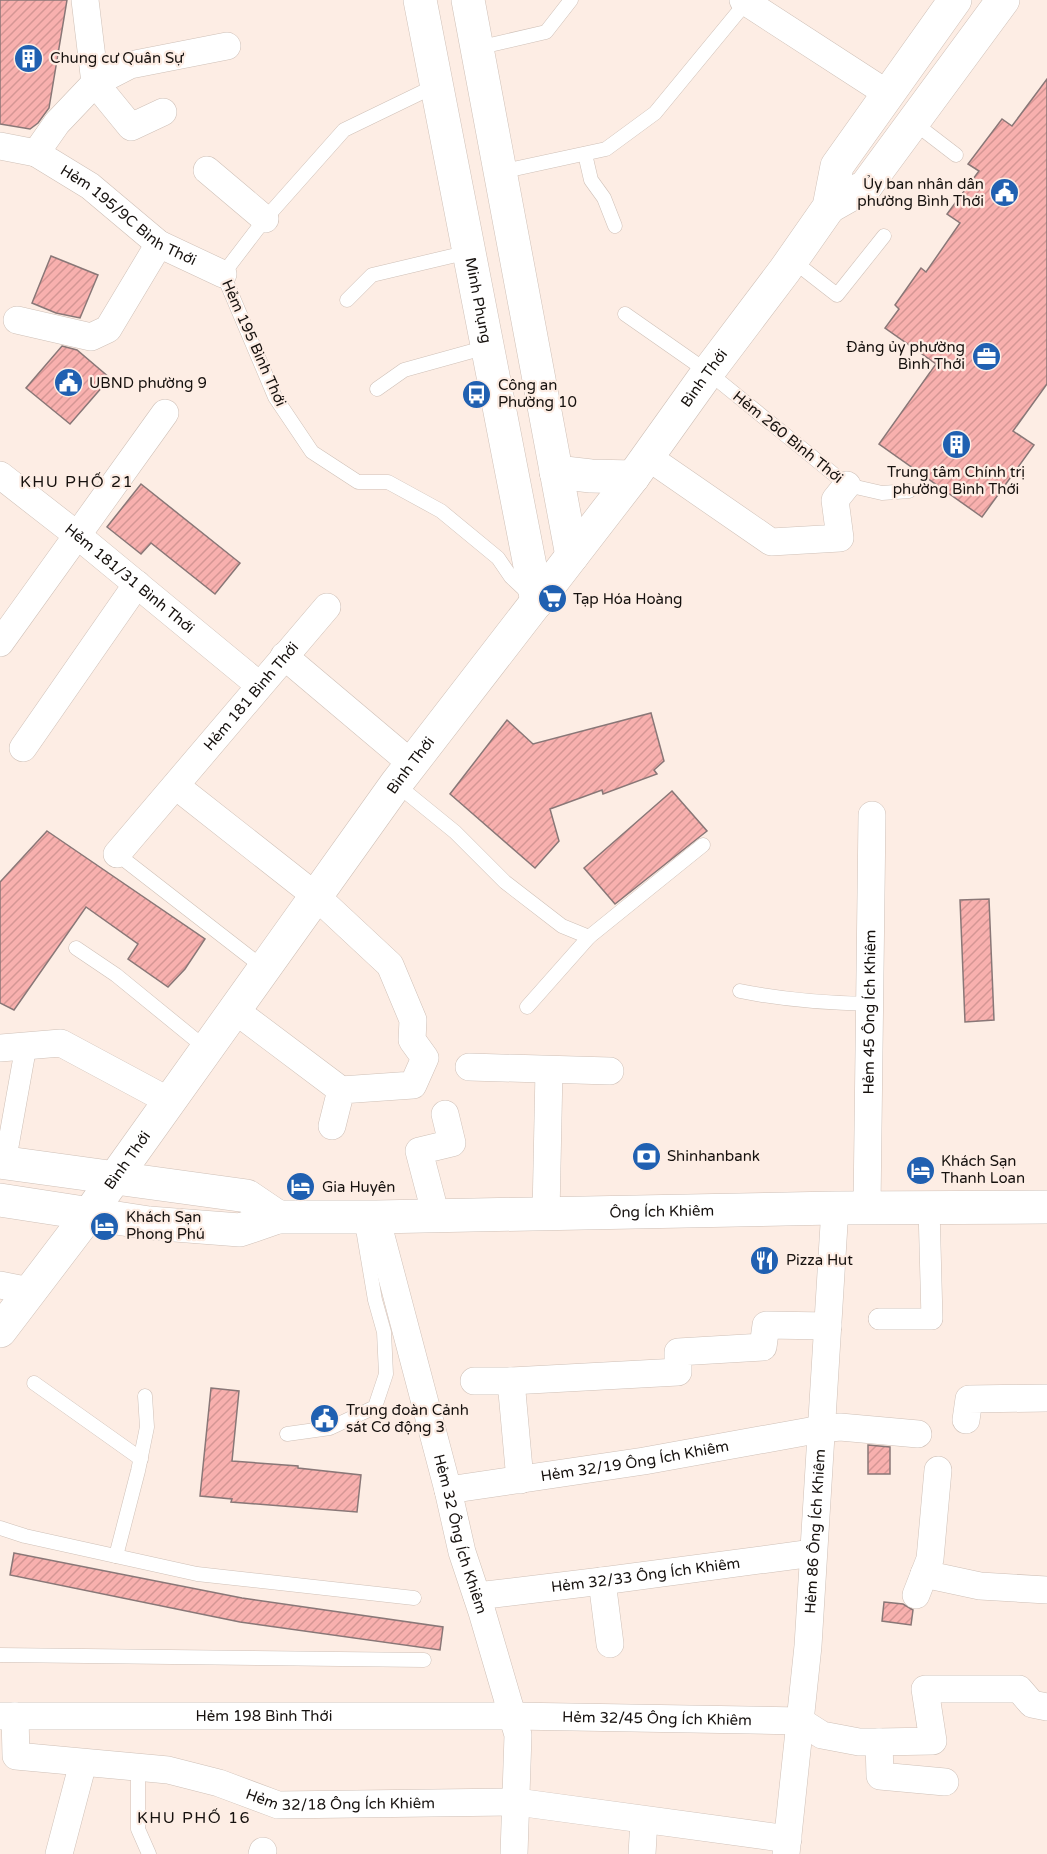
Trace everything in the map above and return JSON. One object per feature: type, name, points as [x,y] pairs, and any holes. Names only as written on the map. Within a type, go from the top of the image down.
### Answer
[{"type":"main road","name":"Minh Phụng","points":[[420,0],[537,602]]},
{"type":"main road","points":[[468,0],[572,556]]},
{"type":"main road","name":"Bình Thới","points":[[0,1331],[15,1288],[89,1214],[404,774],[640,467],[792,260],[829,207],[837,166],[955,0]]},
{"type":"main road","name":"Bình Thới","points":[[829,207],[866,186],[1002,0]]},
{"type":"main road","points":[[888,94],[915,118]]},
{"type":"main road","points":[[556,472],[591,476],[640,467]]},
{"type":"main road","points":[[3,1163],[247,1196],[278,1217]]},
{"type":"main road","name":"Ông Ích Khiêm","points":[[0,1200],[149,1223],[240,1230],[278,1217],[1047,1207]]},
{"type":"street","points":[[85,0],[95,84],[131,127],[163,112]]},
{"type":"street","points":[[746,1],[888,94]]},
{"type":"street","points":[[0,146],[36,153],[57,123],[95,84],[130,65],[228,46]]},
{"type":"street","name":"Hẻm 195/9C Bình Thới","points":[[36,153],[90,186],[159,244],[223,274]]},
{"type":"street","points":[[207,170],[265,219]]},
{"type":"street","points":[[17,320],[91,337],[108,329],[159,244]]},
{"type":"street","points":[[0,643],[165,413]]},
{"type":"street","points":[[640,467],[771,543],[840,538],[835,500],[847,485]]},
{"type":"street","name":"Hẻm 181/31 Bình Thới","points":[[0,475],[77,535],[259,686]]},
{"type":"street","points":[[23,748],[137,584]]},
{"type":"street","name":"Hẻm 181 Bình Thới","points":[[117,854],[327,607]]},
{"type":"street","points":[[284,656],[404,774]]},
{"type":"street","points":[[176,786],[316,897],[390,965],[413,1020],[412,1040],[425,1058],[413,1085],[341,1090],[236,1011]]},
{"type":"street","name":"Hẻm 45 Ông Ích Khiêm","points":[[867,1208],[872,815]]},
{"type":"street","points":[[3,1163],[13,1047],[61,1043],[168,1101]]},
{"type":"street","points":[[469,1067],[610,1071]]},
{"type":"street","points":[[546,1214],[549,1070]]},
{"type":"street","points":[[332,1126],[341,1090]]},
{"type":"street","points":[[436,1216],[419,1151],[452,1143],[445,1113]]},
{"type":"street","name":"Hẻm 86 Ông Ích Khiêm","points":[[787,1847],[808,1646],[835,1208]]},
{"type":"street","points":[[879,1319],[932,1319],[929,1208]]},
{"type":"street","name":"Hẻm 32 Ông Ích Khiêm","points":[[368,1217],[448,1490],[462,1552],[518,1735],[514,1854]]},
{"type":"street","points":[[474,1381],[678,1372],[678,1352],[763,1347],[766,1325],[828,1326]]},
{"type":"street","points":[[511,1381],[520,1480]]},
{"type":"street","points":[[966,1420],[969,1399],[1047,1398]]},
{"type":"street","name":"Hẻm 32/19 Ông Ích Khiêm","points":[[448,1490],[644,1461],[821,1429],[840,1428],[918,1434]]},
{"type":"street","points":[[938,1470],[930,1559],[920,1584],[1047,1590]]},
{"type":"street","name":"Hẻm 32/33 Ông Ích Khiêm","points":[[477,1596],[813,1553]]},
{"type":"street","points":[[602,1581],[610,1644]]},
{"type":"street","points":[[800,1721],[822,1735],[859,1742],[933,1741],[925,1689],[1019,1689],[1032,1704],[1047,1707]]},
{"type":"street","name":"Hẻm 198 Bình Thới","points":[[168,1770],[16,1756],[8,1716],[513,1716]]},
{"type":"street","name":"Hẻm 32/45 Ông Ích Khiêm","points":[[513,1716],[800,1721]]},
{"type":"street","points":[[879,1742],[880,1776],[945,1782]]},
{"type":"street","points":[[59,1854],[83,1763]]},
{"type":"street","name":"Hẻm 32/18 Ông Ích Khiêm","points":[[168,1770],[219,1783],[278,1805],[517,1802],[644,1820],[787,1847]]},
{"type":"street","points":[[642,1854],[644,1820]]},
{"type":"lane","points":[[477,48],[546,32],[571,0]]},
{"type":"lane","points":[[500,172],[606,149],[655,113],[746,1]]},
{"type":"lane","name":"Hẻm 195 Bình Thới","points":[[436,85],[344,130],[265,219],[223,274],[275,397],[312,452],[358,482],[388,482],[441,511],[498,558],[511,577],[537,602]]},
{"type":"lane","points":[[915,118],[956,155]]},
{"type":"lane","points":[[585,154],[591,180],[604,198],[615,226]]},
{"type":"lane","points":[[792,260],[837,295],[884,236]]},
{"type":"lane","points":[[346,300],[372,275],[469,252]]},
{"type":"lane","name":"Hẻm 260 Bình Thới","points":[[625,314],[708,372],[847,485],[882,493],[909,491]]},
{"type":"lane","points":[[377,389],[404,370],[487,347]]},
{"type":"lane","points":[[404,774],[455,832],[505,882],[562,926],[589,937]]},
{"type":"lane","points":[[527,1007],[589,937],[703,845]]},
{"type":"lane","points":[[117,854],[266,969]]},
{"type":"lane","points":[[76,948],[116,975],[208,1050]]},
{"type":"lane","points":[[740,991],[807,1002],[870,1004]]},
{"type":"lane","points":[[287,1434],[330,1428],[375,1407],[386,1374],[384,1332],[375,1300],[368,1217]]},
{"type":"lane","points":[[34,1383],[141,1459]]},
{"type":"lane","points":[[116,1556],[147,1427],[145,1395]]},
{"type":"lane","points":[[0,1527],[25,1536],[197,1574],[414,1598]]},
{"type":"lane","points":[[0,1655],[424,1660]]},
{"type":"lane","points":[[138,1767],[138,1829],[149,1854]]},
{"type":"building","name":"Chung cư Quân Sự","points":[[0,0],[67,0],[49,108],[38,123],[30,129],[0,124]]},
{"type":"building","points":[[1047,79],[1047,384],[1013,431],[1034,445],[982,517],[879,444],[936,364],[885,328],[899,309],[895,305],[921,268],[926,272],[960,223],[947,214],[979,171],[968,164],[1002,119],[1012,126]]},
{"type":"building","points":[[51,256],[98,275],[80,318],[56,313],[32,303]]},
{"type":"building","name":"UBND phường 9","points":[[62,346],[77,350],[110,378],[70,424],[26,388]]},
{"type":"building","points":[[141,484],[240,563],[215,594],[151,543],[141,554],[107,527]]},
{"type":"building","points":[[651,713],[664,761],[654,770],[657,774],[603,794],[602,790],[550,809],[559,841],[535,868],[450,794],[507,720],[533,744]]},
{"type":"building","points":[[672,791],[707,831],[615,904],[584,868]]},
{"type":"building","points":[[47,831],[205,939],[185,969],[168,987],[128,959],[138,944],[86,907],[14,1010],[0,1003],[0,882]]},
{"type":"building","points":[[989,899],[994,1020],[965,1022],[960,900]]},
{"type":"building","points":[[211,1388],[239,1391],[232,1461],[298,1466],[298,1468],[361,1475],[357,1512],[231,1502],[232,1499],[200,1496]]},
{"type":"building","points":[[868,1445],[890,1447],[890,1474],[868,1474]]},
{"type":"building","points":[[14,1553],[242,1598],[443,1627],[440,1650],[240,1622],[10,1575]]},
{"type":"building","points":[[884,1602],[903,1604],[913,1610],[911,1625],[882,1621]]},
{"type":"place","name":"Chung cư Quân Sự","points":[[29,58]]},
{"type":"place","name":"Ủy ban nhân dân phường Bình Thới","points":[[1005,193]]},
{"type":"place","name":"Đảng ủy phường Bình Thới","points":[[986,356]]},
{"type":"place","name":"UBND phường 9","points":[[68,383]]},
{"type":"place","name":"Công an Phường 10","points":[[477,394]]},
{"type":"place","name":"Trung tâm Chính trị phường Bình Thới","points":[[956,445]]},
{"type":"place","name":"Tạp Hóa Hoàng","points":[[552,599]]},
{"type":"place","name":"Shinhanbank","points":[[646,1156]]},
{"type":"place","name":"Khách Sạn Thanh Loan","points":[[920,1170]]},
{"type":"place","name":"Gia Huyên","points":[[301,1187]]},
{"type":"place","name":"Khách Sạn Phong Phú","points":[[105,1226]]},
{"type":"place","name":"Pizza Hut","points":[[765,1260]]},
{"type":"place","name":"Trung đoàn Cảnh sát Cơ động 3","points":[[325,1419]]},
{"type":"district","name":"KHU PHỐ 21","points":[[77,481]]},
{"type":"district","name":"KHU PHỐ 16","points":[[194,1817]]}]
